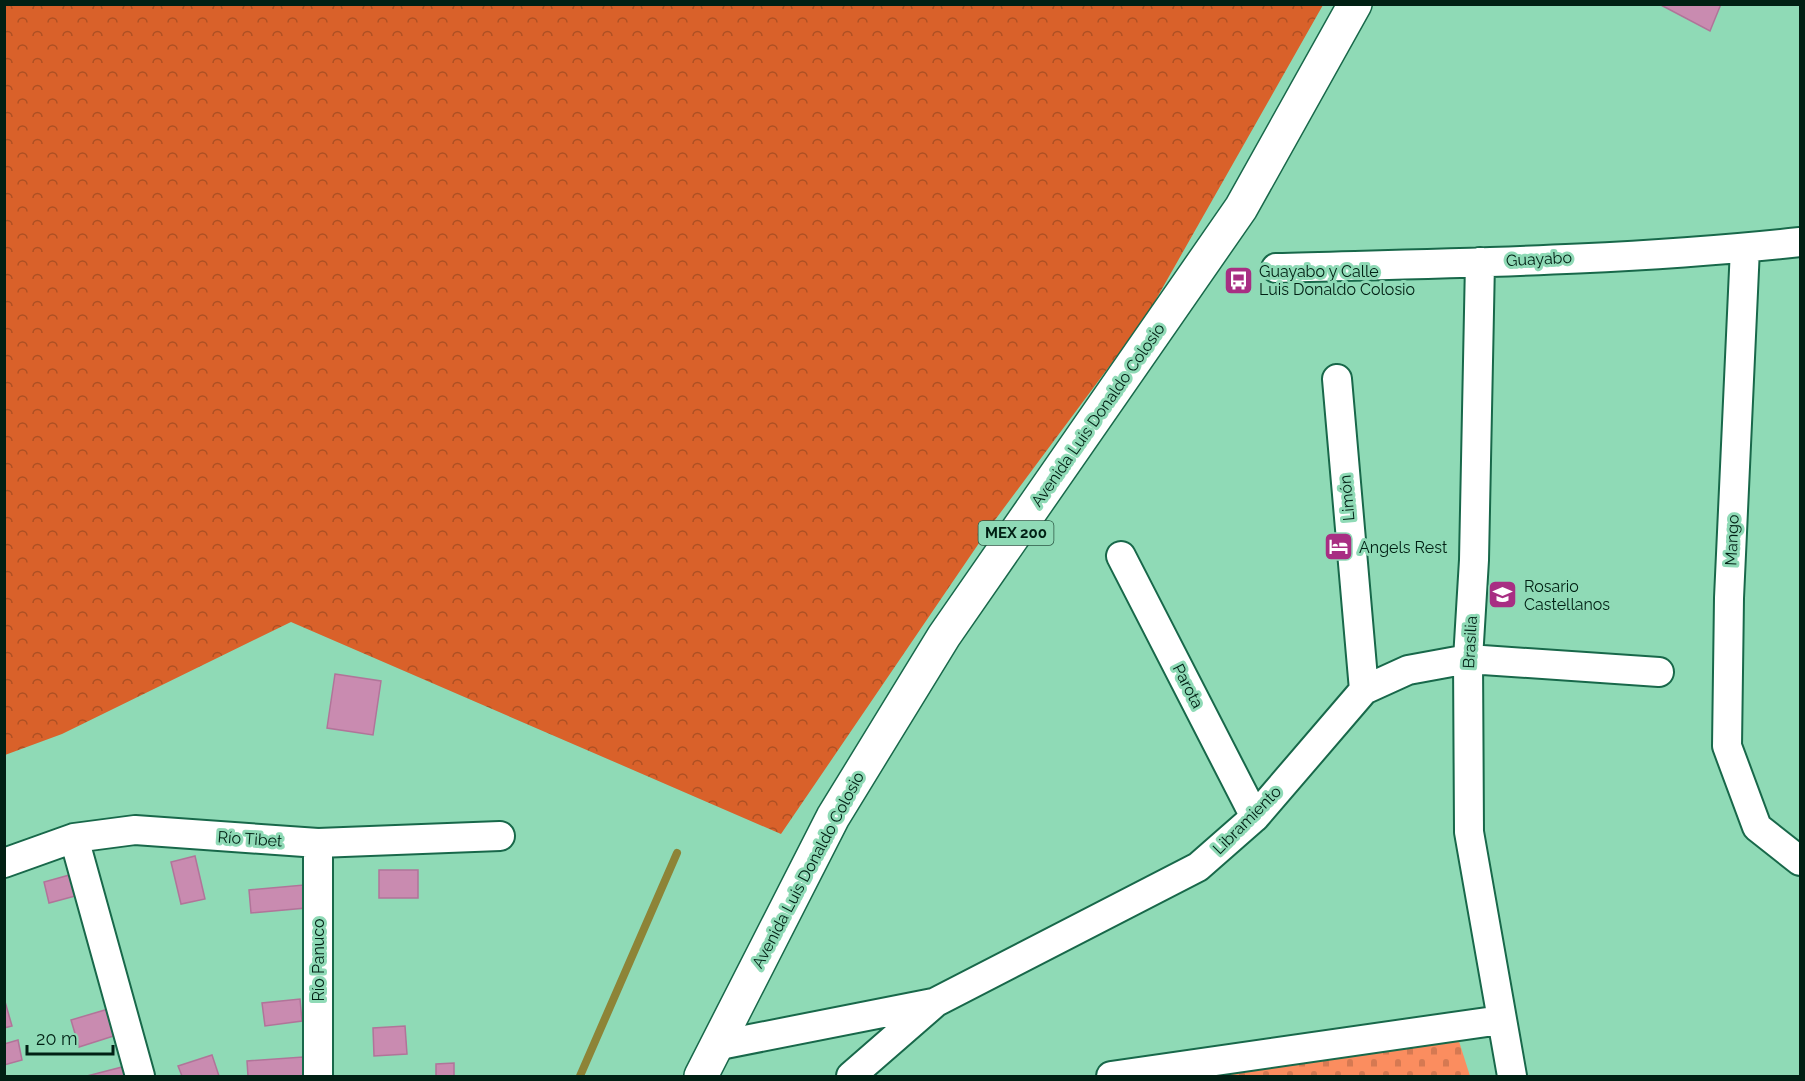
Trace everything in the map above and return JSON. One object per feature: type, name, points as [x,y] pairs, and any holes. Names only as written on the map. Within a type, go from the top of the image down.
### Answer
[{"type":"main road","name":"Avenida Luis Donaldo Colosio","points":[[701,1077],[714,1046],[833,817],[944,636],[1241,208],[1355,4]]},
{"type":"street","name":"Guayabo","points":[[1276,268],[1480,262],[1745,248],[1800,242]]},
{"type":"street","name":"Mango","points":[[1745,248],[1729,598],[1727,746],[1757,827],[1800,861]]},
{"type":"street","name":"Brasilia","points":[[1480,262],[1474,560],[1468,659],[1469,832],[1512,1077]]},
{"type":"street","name":"Limón","points":[[1337,379],[1364,690]]},
{"type":"street","name":"Parota","points":[[1121,556],[1255,817]]},
{"type":"street","name":"Libramiento","points":[[851,1077],[936,1002],[1198,867],[1255,817],[1364,690],[1407,670],[1468,659],[1659,672]]},
{"type":"street","name":"Río Tibet","points":[[4,863],[74,838],[135,830],[318,843],[500,836]]},
{"type":"street","points":[[74,838],[140,1077]]},
{"type":"street","name":"Río Panuco","points":[[318,843],[318,1077]]},
{"type":"street","points":[[714,1046],[936,1002]]},
{"type":"street","points":[[1111,1077],[1501,1020]]},
{"type":"green space","points":[[5,5],[1323,5],[1146,317],[992,524],[781,834],[291,622],[62,734],[5,755]]},
{"type":"green space","points":[[1457,1035],[1470,1076],[1205,1076]]},
{"type":"building","points":[[1659,4],[1721,4],[1710,31]]},
{"type":"building","points":[[335,674],[381,681],[373,735],[327,728]]},
{"type":"building","points":[[195,856],[205,899],[181,904],[171,862]]},
{"type":"building","points":[[379,870],[418,870],[418,898],[379,898]]},
{"type":"building","points":[[73,874],[79,895],[49,903],[44,882]]},
{"type":"building","points":[[304,885],[306,908],[251,913],[249,890]]},
{"type":"building","points":[[4,998],[12,1026],[4,1028]]},
{"type":"building","points":[[300,999],[302,1021],[265,1026],[262,1003]]},
{"type":"building","points":[[115,1007],[123,1033],[79,1047],[71,1020]]},
{"type":"building","points":[[405,1026],[407,1054],[374,1056],[373,1028]]},
{"type":"building","points":[[18,1040],[22,1060],[4,1065],[4,1044]]},
{"type":"building","points":[[212,1055],[219,1076],[182,1076],[178,1066]]},
{"type":"building","points":[[303,1057],[304,1076],[248,1076],[247,1061]]},
{"type":"building","points":[[454,1063],[454,1076],[436,1076],[436,1064]]},
{"type":"building","points":[[126,1066],[128,1076],[87,1076]]},
{"type":"waterway","points":[[580,1076],[677,853]]},
{"type":"place","name":"Guayabo y Calle Luis Donaldo Colosio","points":[[1238,280]]},
{"type":"place","name":"Angels Rest","points":[[1338,547]]},
{"type":"place","name":"Rosario Castellanos","points":[[1503,595]]}]
